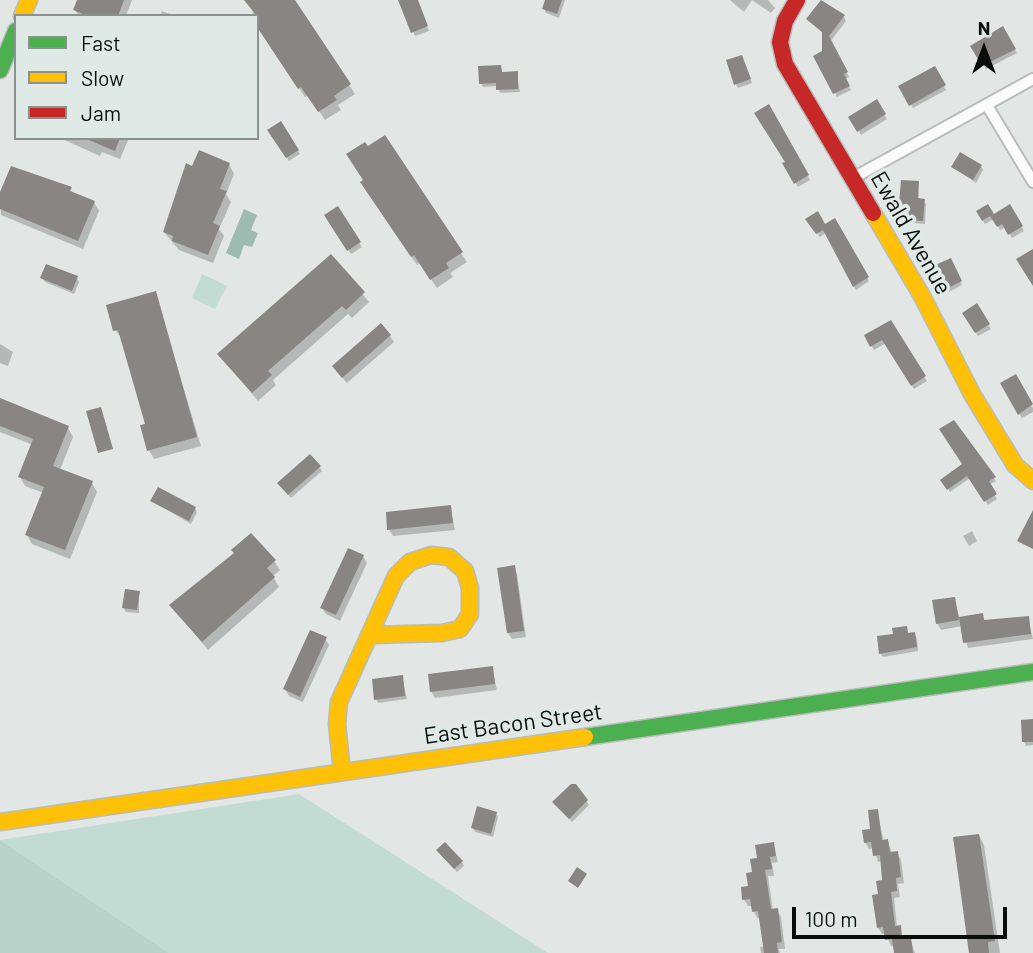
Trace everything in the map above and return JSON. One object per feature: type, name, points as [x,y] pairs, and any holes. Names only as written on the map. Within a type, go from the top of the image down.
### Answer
[{"type":"main road","name":"Ewald Avenue","points":[[797,0],[785,21],[780,42],[785,64],[922,296],[972,394],[1015,465],[1033,481]]},
{"type":"main road","points":[[0,70],[14,36]]},
{"type":"main road","points":[[342,772],[337,724],[339,702],[372,635],[396,576],[410,562],[431,555],[449,557],[465,571],[470,588],[470,614],[460,629],[442,633],[372,635]]},
{"type":"main road","name":"East Bacon Street","points":[[0,822],[1033,672]]},
{"type":"street","points":[[853,178],[988,107],[1033,79]]},
{"type":"street","points":[[988,107],[1033,182]]},
{"type":"shaded area","points":[[244,209],[257,215],[251,230],[258,233],[252,247],[244,245],[239,259],[226,253]]},
{"type":"shaded area","points":[[202,274],[227,286],[215,309],[192,298]]},
{"type":"shaded area","points":[[299,794],[548,953],[169,953],[0,840]]},
{"type":"shaded area","points":[[0,840],[169,953],[0,953]]},
{"type":"building","points":[[77,0],[124,0],[119,14],[83,14],[73,10]]},
{"type":"building","points":[[244,0],[295,0],[351,84],[334,96],[337,100],[318,112],[301,87],[298,89],[259,30],[259,14],[255,14]]},
{"type":"building","points":[[398,0],[418,0],[428,26],[411,33]]},
{"type":"building","points":[[545,0],[562,0],[557,14],[542,9]]},
{"type":"building","points":[[821,0],[845,15],[829,36],[848,72],[844,74],[850,86],[833,94],[813,56],[822,51],[822,32],[806,19]]},
{"type":"building","points":[[1003,26],[1016,49],[982,66],[970,46]]},
{"type":"building","points":[[742,55],[751,79],[734,85],[726,60]]},
{"type":"building","points":[[501,65],[502,72],[518,71],[518,89],[496,90],[496,83],[479,84],[478,66]]},
{"type":"building","points":[[935,66],[946,85],[909,106],[898,86]]},
{"type":"building","points":[[877,99],[886,114],[857,132],[848,117]]},
{"type":"building","points":[[769,104],[809,175],[794,184],[782,163],[785,162],[754,113]]},
{"type":"building","points":[[281,121],[299,150],[286,158],[267,130]]},
{"type":"building","points":[[385,135],[463,252],[446,263],[449,268],[430,280],[360,182],[363,180],[346,154],[365,142],[368,146]]},
{"type":"building","points":[[89,140],[119,140],[115,151]]},
{"type":"building","points":[[199,150],[230,163],[220,189],[227,191],[213,223],[220,226],[208,255],[172,241],[173,236],[163,232],[186,163],[192,166]]},
{"type":"building","points":[[960,152],[982,165],[973,180],[951,167]]},
{"type":"building","points":[[11,166],[72,187],[70,191],[95,201],[78,241],[0,209],[0,192]]},
{"type":"building","points":[[901,180],[919,181],[918,198],[925,199],[923,221],[908,220],[909,205],[899,204]]},
{"type":"building","points":[[988,204],[994,214],[1010,204],[1023,226],[1008,235],[1002,224],[997,227],[990,216],[982,221],[976,211]]},
{"type":"building","points":[[338,206],[361,242],[347,251],[324,215]]},
{"type":"building","points":[[818,211],[825,224],[835,218],[869,277],[853,287],[823,230],[816,234],[805,219]]},
{"type":"building","points":[[1033,249],[1033,286],[1016,259]]},
{"type":"building","points":[[331,254],[365,292],[346,310],[342,306],[268,371],[272,375],[252,393],[217,354]]},
{"type":"building","points":[[951,258],[962,281],[946,289],[933,266]]},
{"type":"building","points":[[46,264],[78,276],[72,291],[40,278]]},
{"type":"building","points":[[156,291],[197,437],[147,451],[140,425],[145,424],[118,330],[113,331],[106,305]]},
{"type":"building","points":[[977,303],[990,324],[975,333],[962,313]]},
{"type":"building","points":[[891,320],[926,376],[911,386],[882,340],[870,347],[864,335]]},
{"type":"building","points":[[381,323],[391,335],[342,378],[332,366]]},
{"type":"building","points":[[1016,374],[1033,404],[1018,415],[1000,383]]},
{"type":"building","points":[[0,398],[69,426],[53,466],[93,481],[65,550],[25,535],[44,487],[18,477],[33,439],[0,426]]},
{"type":"building","points":[[101,407],[113,449],[98,453],[86,411]]},
{"type":"building","points":[[954,420],[996,477],[989,481],[997,494],[984,502],[967,476],[947,490],[940,480],[962,464],[939,429]]},
{"type":"building","points":[[310,454],[321,466],[288,495],[277,483]]},
{"type":"building","points":[[158,487],[196,507],[189,521],[150,501]]},
{"type":"building","points":[[451,505],[453,523],[387,530],[386,512]]},
{"type":"building","points":[[1033,510],[1033,549],[1017,541]]},
{"type":"building","points":[[251,533],[276,560],[267,568],[275,577],[202,642],[169,605],[234,553],[231,550]]},
{"type":"building","points":[[348,548],[364,555],[336,615],[320,608]]},
{"type":"building","points":[[515,565],[524,631],[507,633],[497,568]]},
{"type":"building","points":[[125,589],[140,591],[137,610],[122,608]]},
{"type":"building","points":[[955,597],[959,620],[936,624],[932,600]]},
{"type":"building","points":[[983,613],[984,620],[1029,616],[1031,634],[963,643],[959,617]]},
{"type":"building","points":[[907,626],[908,633],[915,632],[917,647],[879,654],[877,636],[893,634],[892,628]]},
{"type":"building","points":[[310,630],[327,637],[300,697],[283,689]]},
{"type":"building","points":[[493,666],[495,684],[430,692],[428,674]]},
{"type":"building","points":[[403,675],[405,696],[374,700],[372,679]]},
{"type":"building","points":[[1033,719],[1033,742],[1022,742],[1021,720]]},
{"type":"building","points":[[571,784],[576,784],[588,800],[569,819],[552,802]]},
{"type":"building","points":[[477,806],[497,812],[491,834],[471,828]]},
{"type":"building","points":[[878,809],[882,840],[888,839],[890,852],[898,851],[901,877],[896,878],[897,891],[891,892],[895,926],[901,925],[902,938],[911,937],[913,953],[894,953],[892,939],[885,940],[883,927],[877,928],[872,895],[878,894],[876,881],[882,880],[880,855],[873,856],[871,842],[864,843],[862,830],[870,829],[868,810]]},
{"type":"building","points":[[979,834],[995,941],[988,942],[989,953],[969,953],[953,837]]},
{"type":"building","points":[[445,842],[463,861],[454,869],[436,850]]},
{"type":"building","points":[[774,842],[776,856],[770,857],[772,869],[765,870],[771,909],[778,908],[782,942],[777,943],[778,953],[764,953],[758,911],[752,912],[750,899],[742,900],[741,887],[748,886],[746,873],[752,872],[750,859],[757,858],[755,845]]},
{"type":"building","points":[[577,867],[587,874],[578,888],[568,881]]},
{"type":"traffic: fast","points":[[0,70],[14,36]]},
{"type":"traffic: fast","points":[[585,737],[1033,672]]},
{"type":"traffic: slow","points":[[23,14],[29,0]]},
{"type":"traffic: slow","points":[[873,213],[922,296],[972,394],[1015,465],[1033,481]]},
{"type":"traffic: slow","points":[[342,772],[337,724],[339,702],[396,576],[410,562],[431,555],[449,557],[465,571],[470,588],[470,614],[460,629],[442,633],[372,635]]},
{"type":"traffic: slow","points":[[0,822],[585,737]]},
{"type":"traffic: jam","points":[[797,0],[785,21],[780,42],[785,64],[873,213]]}]
